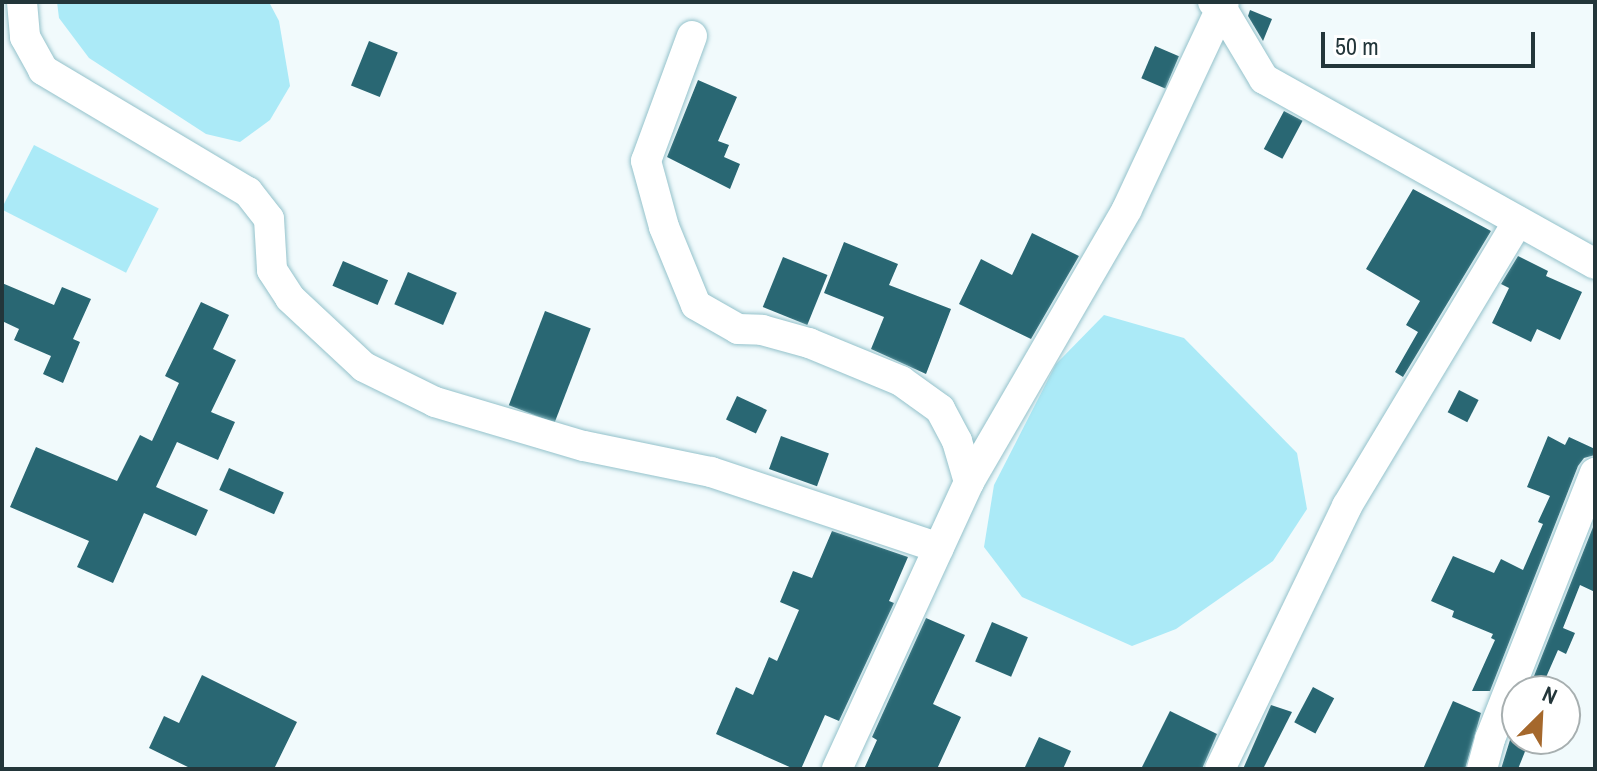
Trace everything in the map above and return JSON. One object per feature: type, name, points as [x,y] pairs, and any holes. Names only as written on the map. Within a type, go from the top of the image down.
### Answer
[{"type":"street","points":[[22,2],[25,37],[43,70],[248,192],[269,219],[272,270],[290,298],[364,367],[435,402],[584,446],[711,472],[939,548]]},
{"type":"street","points":[[837,769],[969,482],[1127,209],[1219,4]]},
{"type":"street","points":[[1219,4],[1264,79],[1595,264]]},
{"type":"street","points":[[692,36],[646,161],[664,227],[696,305],[738,329],[762,330],[809,343],[901,381],[940,409],[957,441],[969,482]]},
{"type":"street","points":[[1220,769],[1347,506],[1518,221]]},
{"type":"street","points":[[1482,769],[1490,739],[1595,473]]},
{"type":"water","points":[[57,2],[269,2],[279,21],[290,86],[270,120],[240,142],[206,134],[89,58],[59,18]]},
{"type":"water","points":[[34,145],[159,209],[126,273],[2,210]]},
{"type":"water","points":[[1104,315],[1184,338],[1297,453],[1307,509],[1273,561],[1176,629],[1132,646],[1022,597],[984,547],[994,485],[1056,364]]},
{"type":"building","points":[[1250,10],[1272,19],[1263,41],[1248,16]]},
{"type":"building","points":[[369,41],[398,53],[380,97],[351,86]]},
{"type":"building","points":[[1155,46],[1179,56],[1165,88],[1141,78]]},
{"type":"building","points":[[698,80],[737,97],[718,141],[729,145],[724,157],[740,164],[730,189],[667,157]]},
{"type":"building","points":[[1284,111],[1303,121],[1282,159],[1264,149]]},
{"type":"building","points":[[1413,189],[1491,231],[1403,377],[1395,372],[1418,332],[1406,325],[1420,301],[1366,269]]},
{"type":"building","points":[[1032,233],[1079,256],[1031,339],[959,304],[981,259],[1012,275]]},
{"type":"building","points":[[844,242],[898,264],[889,285],[951,309],[926,374],[871,349],[884,317],[824,293]]},
{"type":"building","points":[[1518,256],[1548,271],[1546,276],[1582,292],[1560,340],[1537,329],[1531,342],[1492,323],[1509,288],[1501,284]]},
{"type":"building","points":[[783,257],[828,275],[807,325],[763,307]]},
{"type":"building","points":[[343,261],[388,280],[378,305],[332,286]]},
{"type":"building","points":[[408,272],[457,293],[443,325],[394,304]]},
{"type":"building","points":[[2,283],[54,305],[62,287],[91,299],[73,339],[80,342],[63,383],[43,374],[51,356],[14,340],[19,329],[2,321]]},
{"type":"building","points":[[201,302],[229,315],[213,349],[236,360],[211,412],[235,422],[218,460],[177,442],[156,487],[208,510],[196,536],[144,513],[113,583],[77,567],[89,541],[10,507],[36,447],[117,481],[140,435],[152,441],[179,383],[165,376]]},
{"type":"building","points":[[545,311],[591,329],[555,423],[509,405]]},
{"type":"building","points":[[1459,390],[1479,400],[1467,422],[1448,412]]},
{"type":"building","points":[[737,396],[767,410],[756,434],[726,420]]},
{"type":"building","points":[[781,436],[829,453],[817,486],[769,469]]},
{"type":"building","points":[[1548,436],[1565,445],[1569,437],[1595,449],[1595,455],[1584,458],[1578,466],[1490,691],[1472,691],[1495,640],[1491,638],[1493,634],[1452,617],[1454,611],[1431,601],[1453,556],[1494,573],[1501,559],[1523,570],[1543,524],[1538,522],[1550,496],[1527,487]]},
{"type":"building","points":[[229,468],[284,492],[274,514],[219,490]]},
{"type":"building","points":[[1595,522],[1595,592],[1580,585],[1563,628],[1575,633],[1566,654],[1558,650],[1547,675],[1534,675]]},
{"type":"building","points":[[832,531],[908,557],[889,601],[894,603],[839,721],[825,715],[801,769],[794,769],[716,734],[736,687],[753,695],[769,657],[777,661],[799,610],[780,602],[793,571],[812,578]]},
{"type":"building","points":[[926,618],[965,635],[933,704],[961,717],[937,769],[864,769],[877,740],[872,737]]},
{"type":"building","points":[[992,622],[1028,637],[1011,677],[975,662]]},
{"type":"building","points":[[202,675],[297,722],[274,769],[192,769],[149,748],[164,716],[179,723]]},
{"type":"building","points":[[1313,687],[1334,698],[1315,734],[1294,722]]},
{"type":"building","points":[[1453,701],[1481,713],[1465,769],[1423,769]]},
{"type":"building","points":[[1271,705],[1292,712],[1263,769],[1243,769]]},
{"type":"building","points":[[1170,711],[1217,734],[1202,769],[1141,769]]},
{"type":"building","points":[[1039,737],[1071,751],[1063,769],[1024,769]]},
{"type":"building","points":[[1505,755],[1524,755],[1518,769],[1501,769]]}]
